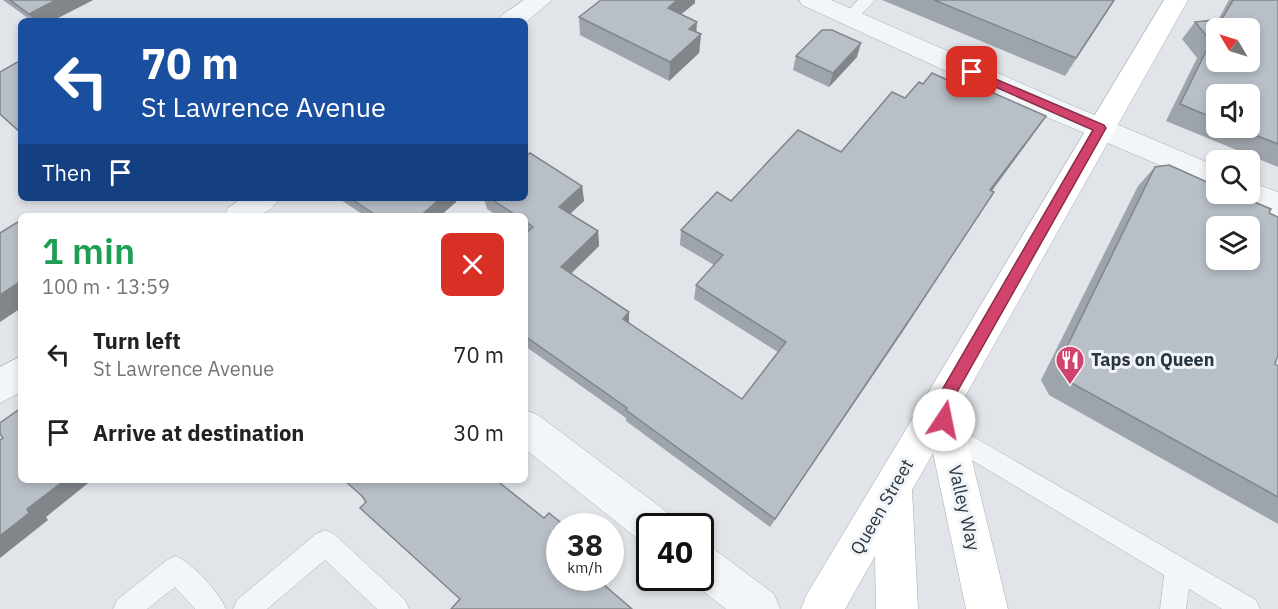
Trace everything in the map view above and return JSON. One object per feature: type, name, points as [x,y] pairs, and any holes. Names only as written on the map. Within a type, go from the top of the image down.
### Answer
[{"type":"street","points":[[515,18],[540,0]]},
{"type":"street","points":[[811,0],[858,9],[1100,128],[1206,174]]},
{"type":"street","name":"Queen Street","points":[[822,609],[893,489],[943,420],[1100,128],[1176,0]]},
{"type":"street","points":[[1260,197],[1278,205]]},
{"type":"street","points":[[0,387],[18,374]]},
{"type":"street","name":"Valley Way","points":[[943,420],[987,609]]},
{"type":"street","points":[[528,429],[636,513]]},
{"type":"street","points":[[893,489],[897,609]]},
{"type":"street","points":[[714,574],[759,609]]},
{"type":"lane","points":[[943,420],[1247,609]]},
{"type":"lane","points":[[246,609],[325,543],[396,609]]},
{"type":"lane","points":[[1173,609],[1178,567]]},
{"type":"lane","points":[[126,609],[176,569],[213,609]]},
{"type":"building","points":[[10,0],[56,0],[29,14]]},
{"type":"building","points":[[601,0],[677,0],[668,8],[697,22],[689,29],[701,34],[670,62],[579,17]]},
{"type":"building","points":[[934,0],[1114,0],[1076,58]]},
{"type":"building","points":[[1233,0],[1278,0],[1278,144],[1260,137],[1260,84],[1206,84],[1206,115],[1180,104],[1206,51],[1206,72],[1260,72],[1260,18],[1223,18]]},
{"type":"building","points":[[1206,21],[1206,35],[1195,22]]},
{"type":"building","points":[[822,30],[832,30],[861,43],[833,73],[796,56]]},
{"type":"building","points":[[18,62],[18,130],[0,114],[0,72]]},
{"type":"building","points":[[932,73],[970,90],[975,85],[1046,116],[990,190],[994,192],[775,519],[626,410],[627,408],[528,338],[528,231],[533,227],[528,223],[528,213],[512,213],[494,201],[528,201],[528,155],[530,153],[582,186],[559,207],[598,231],[561,267],[629,312],[623,319],[742,399],[786,342],[696,285],[723,255],[681,230],[717,192],[731,201],[798,130],[841,152],[892,92],[905,98],[919,82],[923,84]]},
{"type":"building","points":[[1169,165],[1206,182],[1206,204],[1259,204],[1271,209],[1269,213],[1278,217],[1278,355],[1275,364],[1278,366],[1278,497],[1066,380],[1058,365],[1155,167]]},
{"type":"building","points":[[354,201],[438,201],[424,213],[372,213]]},
{"type":"building","points":[[18,222],[18,283],[0,295],[0,233]]},
{"type":"building","points":[[18,410],[18,483],[61,483],[27,509],[29,513],[0,536],[0,440],[3,438],[0,434],[0,423]]},
{"type":"building","points":[[347,483],[500,483],[544,518],[546,516],[546,591],[611,591],[632,609],[451,609],[460,599],[360,508],[366,502]]},
{"type":"place","name":"Taps on Queen","points":[[1070,386]]},
{"type":"route","points":[[944,420],[940,407],[1100,128],[972,72]]}]
